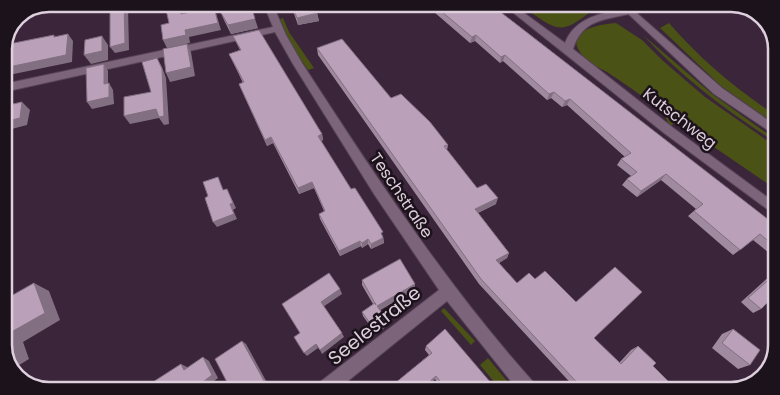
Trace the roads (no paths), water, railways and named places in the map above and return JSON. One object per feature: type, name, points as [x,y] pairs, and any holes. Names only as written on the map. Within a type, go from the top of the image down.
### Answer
[{"type":"street","name":"Teschstraße","points":[[271,12],[277,29],[344,137],[447,292],[522,382]]},
{"type":"street","name":"Kutschweg","points":[[517,12],[568,50],[668,130],[768,204]]},
{"type":"street","points":[[568,50],[571,37],[579,28],[590,21],[621,12]]},
{"type":"street","points":[[630,12],[718,91],[767,126]]},
{"type":"street","points":[[13,86],[277,29]]},
{"type":"street","name":"Seelestraße","points":[[334,382],[447,292]]}]
